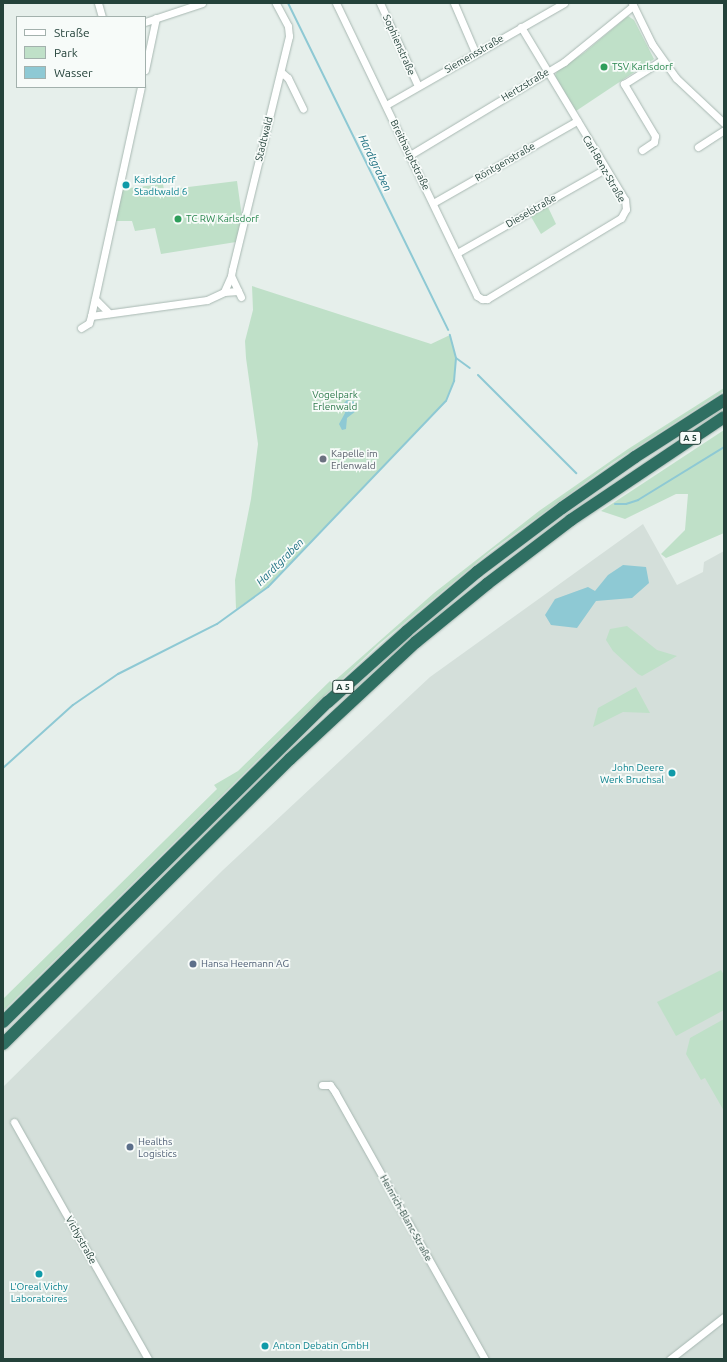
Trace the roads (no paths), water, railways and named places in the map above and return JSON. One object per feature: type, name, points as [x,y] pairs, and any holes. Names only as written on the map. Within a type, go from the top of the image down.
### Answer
[{"type":"highway","name":"A 5","points":[[3,1022],[323,707],[407,631],[477,572],[562,508],[640,453],[724,400]]},
{"type":"highway","name":"A 5","points":[[3,1044],[296,754],[411,647],[552,534],[724,417]]},
{"type":"street","points":[[98,3],[102,16]]},
{"type":"street","points":[[146,22],[202,3]]},
{"type":"street","name":"Stadtwald","points":[[224,292],[231,276],[289,36],[288,26],[276,3]]},
{"type":"street","name":"Breithauptstraße","points":[[336,3],[477,296],[487,299]]},
{"type":"street","name":"Sophienstraße","points":[[380,3],[418,86]]},
{"type":"street","points":[[454,3],[475,52]]},
{"type":"street","name":"Siemensstraße","points":[[386,105],[475,52],[564,3]]},
{"type":"street","points":[[633,4],[662,60],[689,93],[724,123]]},
{"type":"street","name":"Hertzstraße","points":[[410,155],[574,55],[633,4]]},
{"type":"street","points":[[146,65],[156,18]]},
{"type":"street","name":"Carl-Benz-Straße","points":[[487,299],[621,218],[626,209],[624,200],[521,27]]},
{"type":"street","points":[[642,150],[654,142],[655,136],[624,84],[662,60]]},
{"type":"street","points":[[281,72],[288,78],[303,109]]},
{"type":"street","points":[[81,328],[89,323],[92,316],[141,88]]},
{"type":"street","name":"Röntgenstraße","points":[[433,203],[576,121]]},
{"type":"street","points":[[698,147],[724,130]]},
{"type":"street","name":"Dieselstraße","points":[[457,253],[605,169]]},
{"type":"street","points":[[92,316],[207,300],[224,292],[240,294],[231,276]]},
{"type":"street","points":[[95,299],[109,313]]},
{"type":"street","name":"Heinrich-Blanc-Straße","points":[[322,1086],[330,1085],[335,1092],[485,1359]]},
{"type":"street","name":"Vichystraße","points":[[14,1122],[148,1359]]},
{"type":"street","points":[[670,1359],[724,1317]]},
{"type":"water","points":[[347,400],[355,402],[356,411],[347,418],[346,429],[342,430],[339,424],[345,413],[344,403]]},
{"type":"water","points":[[623,565],[646,567],[649,583],[632,598],[596,601],[577,628],[551,625],[545,615],[555,599],[588,587],[595,591],[608,575]]},
{"type":"waterway","name":"Hardtgraben","points":[[288,3],[448,330]]},
{"type":"waterway","name":"Hardtgraben","points":[[3,768],[73,705],[118,674],[217,624],[268,587],[446,401],[454,381],[456,358],[450,335]]},
{"type":"waterway","points":[[456,358],[470,368]]},
{"type":"waterway","points":[[478,375],[576,473]]},
{"type":"waterway","points":[[615,504],[626,504],[638,500],[724,447]]},
{"type":"place","name":"TSV Karlsdorf","points":[[604,67]]},
{"type":"place","name":"Karlsdorf Stadtwald 6","points":[[126,185]]},
{"type":"place","name":"TC RW Karlsdorf","points":[[178,219]]},
{"type":"place","name":"Kapelle im Erlenwald","points":[[323,459]]},
{"type":"place","name":"John Deere Werk Bruchsal","points":[[672,773]]},
{"type":"place","name":"Hansa Heemann AG","points":[[193,964]]},
{"type":"place","name":"Healths Logistics","points":[[130,1147]]},
{"type":"place","name":"L'Oreal Vichy Laboratoires","points":[[39,1274]]},
{"type":"place","name":"Anton Debatin GmbH","points":[[265,1346]]},
{"type":"park label","name":"Vogelpark Erlenwald","points":[[335,400]]}]
